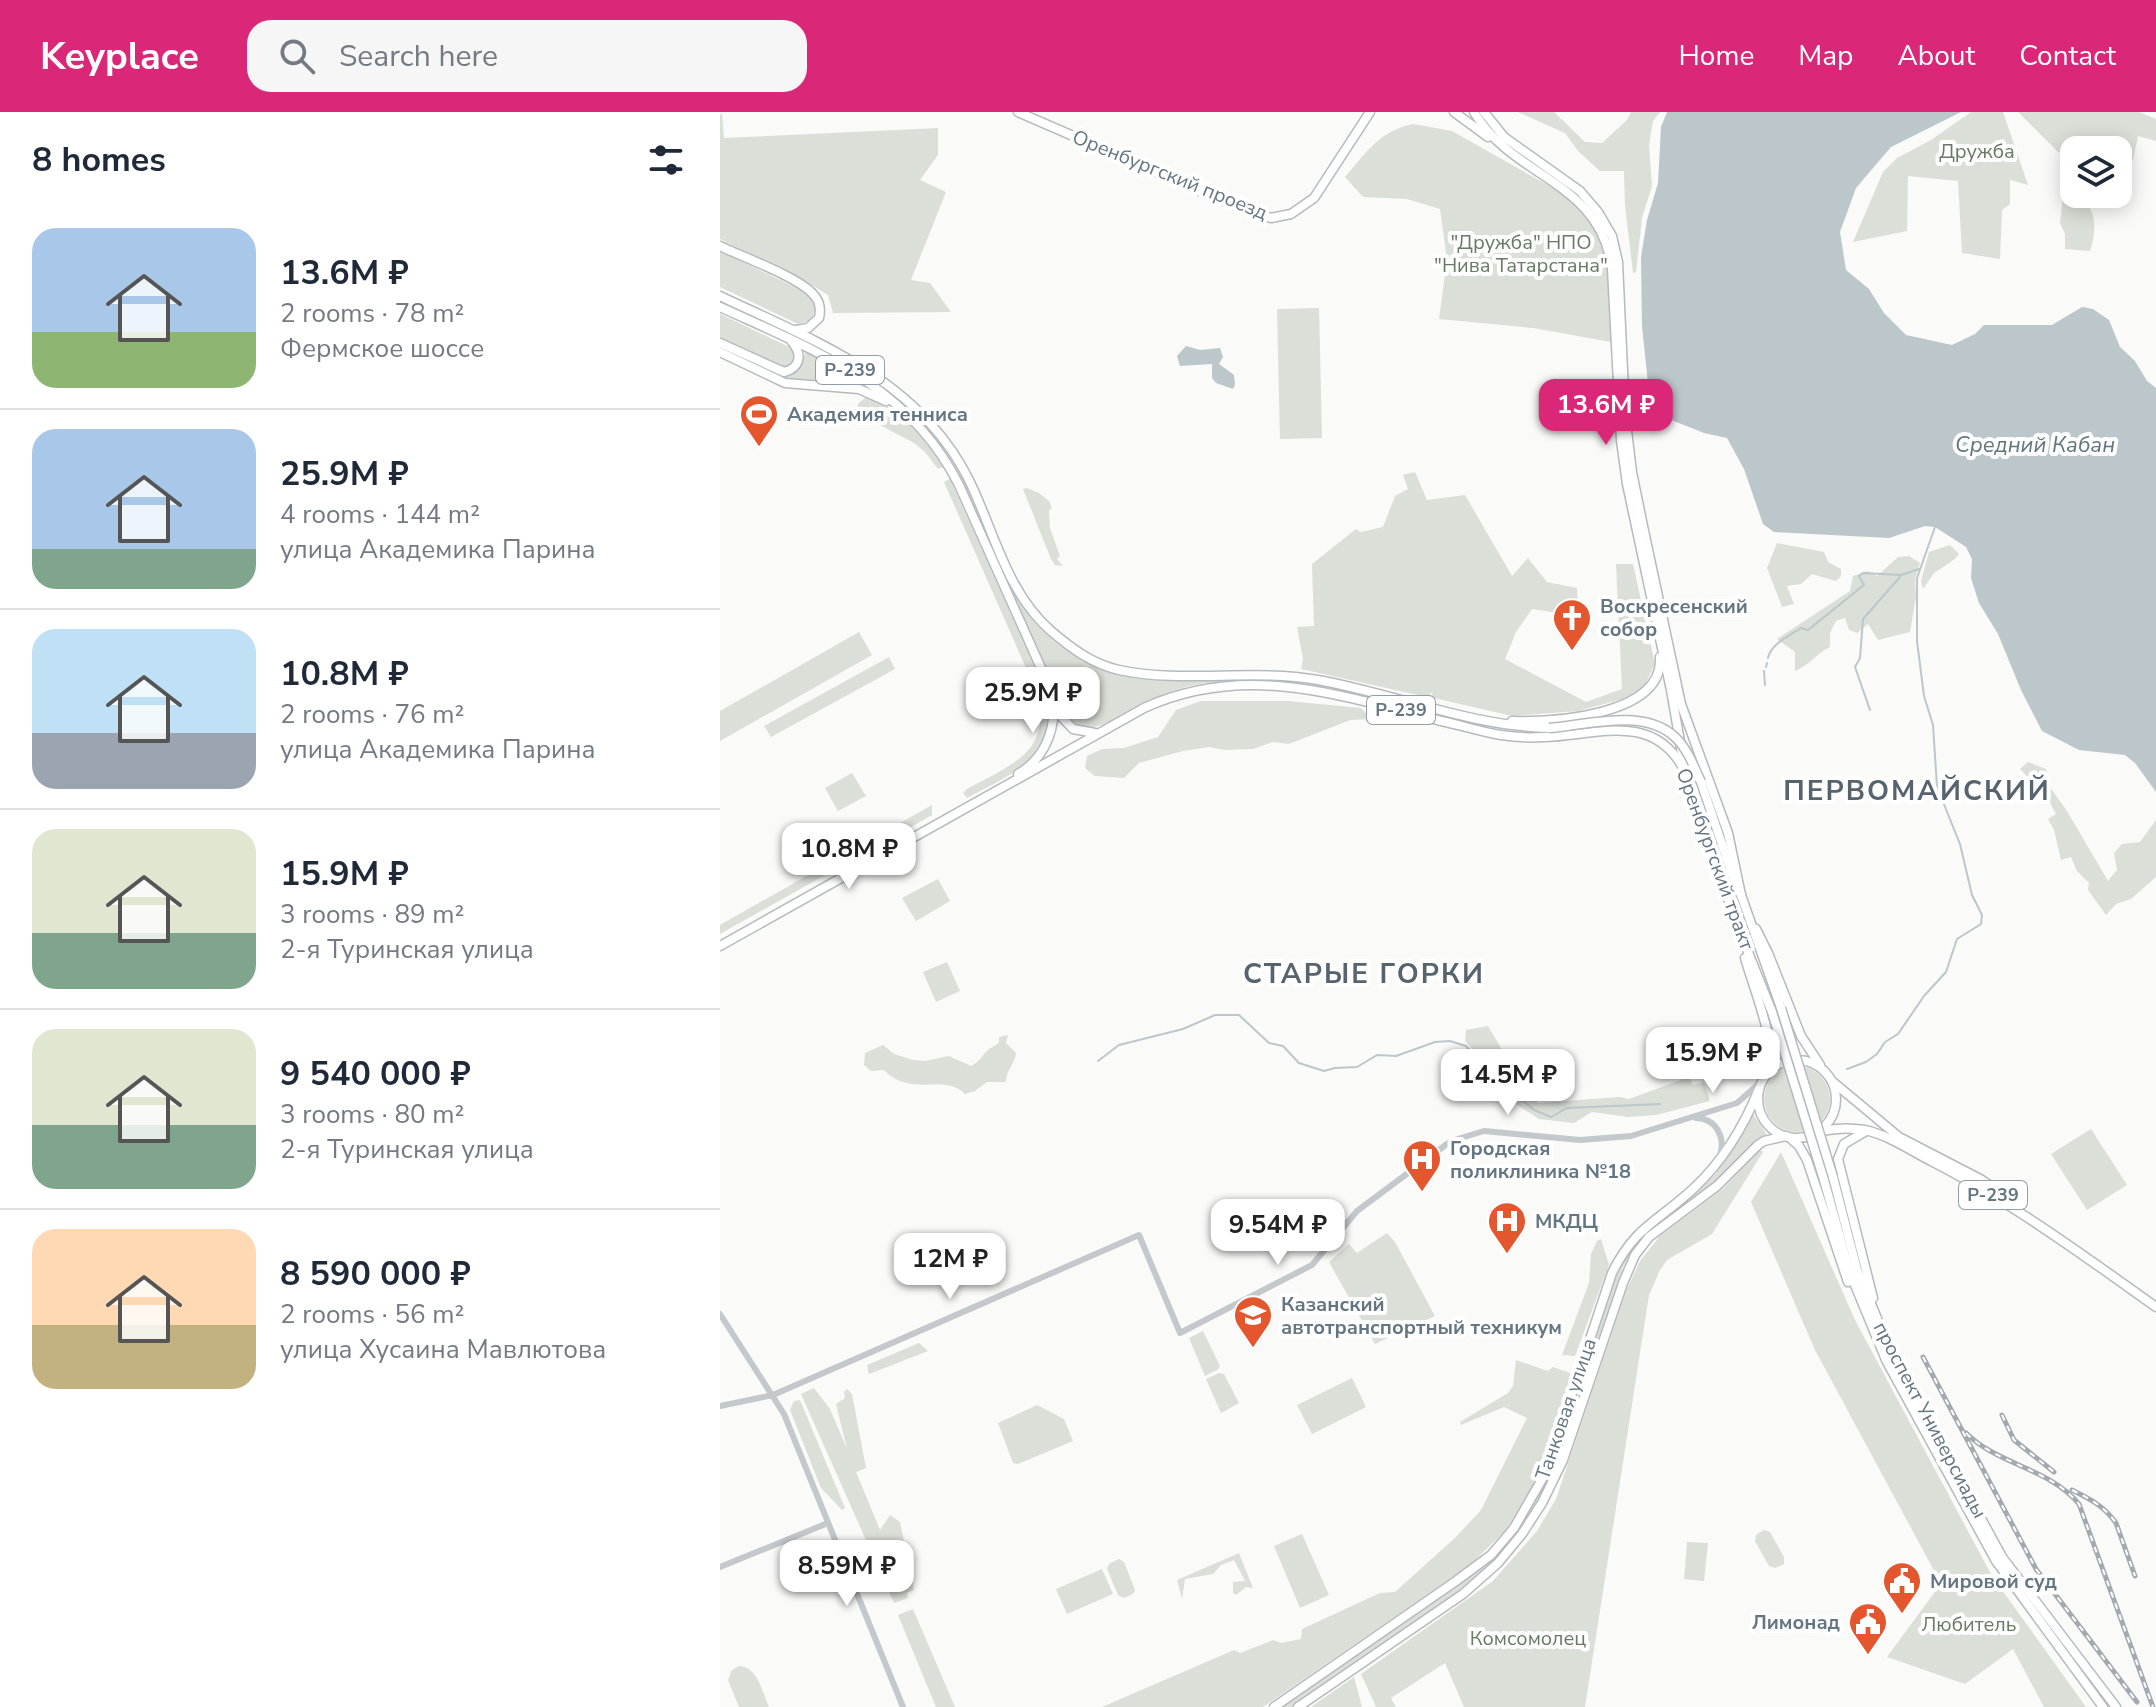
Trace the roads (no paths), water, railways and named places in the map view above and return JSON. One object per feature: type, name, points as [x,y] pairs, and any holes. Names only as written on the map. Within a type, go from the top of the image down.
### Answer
[{"type":"main road","name":"Оренбургский проезд","points":[[1018,112],[1218,199],[1271,218],[1291,214],[1314,198],[1370,112]]},
{"type":"main road","points":[[1457,114],[1469,119],[1472,112],[1496,141]]},
{"type":"main road","points":[[1484,112],[1504,137],[1580,191],[1598,212],[1612,236],[1618,262],[1625,414],[1644,534],[1681,704],[1728,833],[1741,895]]},
{"type":"main road","points":[[1457,114],[1567,190],[1584,205],[1608,247],[1612,269],[1621,441],[1688,782]]},
{"type":"main road","points":[[720,246],[795,282],[816,297],[821,310],[816,323],[803,329],[786,327]]},
{"type":"main road","name":"Оренбургский тракт","points":[[720,296],[840,353],[890,384],[924,415],[961,465],[1021,597],[1051,631],[1090,659],[1138,673],[1254,674],[1318,680],[1523,727],[1549,728],[1626,721],[1654,726],[1676,738],[1701,782],[1727,865],[1751,921],[1776,1010]]},
{"type":"main road","name":"Р-239","points":[[720,307],[861,376],[905,411],[951,468],[1062,719],[1073,729],[1098,732]]},
{"type":"main road","points":[[720,343],[784,372],[792,369],[799,360],[797,348],[789,339]]},
{"type":"main road","points":[[720,352],[785,383],[859,389],[905,411]]},
{"type":"main road","points":[[951,468],[961,465]]},
{"type":"main road","name":"Оренбургский тракт","points":[[1484,720],[1541,721],[1572,717],[1638,699],[1650,689],[1658,674],[1661,665],[1659,641]]},
{"type":"main road","name":"Оренбургский тракт","points":[[748,927],[1144,708],[1188,690],[1225,685],[1285,686],[1332,694],[1499,735],[1543,737],[1609,731],[1638,732],[1655,738],[1673,751],[1688,782],[1736,922],[1776,1010]]},
{"type":"main road","points":[[720,946],[748,927],[1023,771],[1034,763],[1047,744],[1054,721],[1054,705]]},
{"type":"main road","name":"Р-239","points":[[1751,921],[1768,953],[1801,1036],[1833,1082],[1899,1137],[1982,1180],[2156,1305]]},
{"type":"main road","name":"Р-239","points":[[1736,922],[1771,1045],[1773,1064],[1769,1071]]},
{"type":"main road","points":[[720,940],[748,927]]},
{"type":"main road","name":"проспект Универсиады","points":[[1776,1010],[1875,1328],[1949,1479],[1996,1561],[2102,1707]]},
{"type":"main road","points":[[1822,1068],[1812,1062],[1795,1059],[1779,1064],[1769,1071],[1760,1085],[1758,1101],[1763,1118],[1770,1127],[1799,1146],[1807,1160],[1855,1301],[1875,1328]]},
{"type":"main road","points":[[1811,1135],[1824,1128],[1834,1112],[1837,1100],[1833,1082]]},
{"type":"main road","name":"Танковая улица","points":[[1274,1707],[1479,1564],[1501,1545],[1545,1474],[1612,1273],[1622,1252],[1640,1231],[1692,1191],[1714,1167],[1739,1130],[1760,1085]]},
{"type":"main road","name":"Р-239","points":[[1787,1136],[1811,1135],[1832,1129],[1867,1131],[1900,1145],[1994,1196],[2156,1305]]},
{"type":"main road","points":[[1867,1131],[1844,1144],[1838,1159],[1875,1328]]},
{"type":"main road","name":"Танковая улица","points":[[1298,1707],[1463,1594],[1498,1563],[1542,1503],[1563,1460],[1635,1255],[1649,1237],[1717,1186],[1758,1145],[1787,1136]]},
{"type":"main road","points":[[1663,1212],[1670,1220]]},
{"type":"main road","name":"проспект Универсиады","points":[[1875,1328],[2002,1557],[2116,1707]]},
{"type":"street","points":[[720,1406],[773,1395],[1139,1235],[1180,1333],[1312,1265],[1357,1211],[1451,1141],[1484,1131],[1580,1140],[1611,1139],[1737,1103],[1760,1085]]},
{"type":"street","points":[[1677,1122],[1702,1118],[1715,1126],[1723,1146],[1714,1167]]},
{"type":"street","points":[[720,1314],[784,1414],[903,1707]]},
{"type":"street","points":[[720,1567],[828,1523]]},
{"type":"water","name":"Средний Кабан","points":[[1667,112],[1961,112],[1891,147],[1856,188],[1840,232],[1846,270],[1869,289],[1884,313],[1906,335],[1952,345],[1975,334],[1984,325],[2052,325],[2082,307],[2093,309],[2109,320],[2120,347],[2156,388],[2156,792],[2135,763],[2125,755],[2079,750],[2042,731],[1998,634],[1979,603],[1971,578],[1972,559],[1966,547],[1935,527],[1925,526],[1889,538],[1774,532],[1763,524],[1744,469],[1727,438],[1704,433],[1651,412],[1642,326],[1641,257],[1647,220],[1658,183],[1661,127]]},
{"type":"water","points":[[1186,346],[1200,350],[1220,348],[1223,357],[1219,364],[1234,375],[1233,389],[1216,383],[1212,378],[1212,364],[1180,366],[1177,356]]},
{"type":"waterway","points":[[1847,1069],[1866,1062],[1877,1054],[1885,1042],[1898,1034],[1924,996],[1946,972],[1957,939],[1981,924],[1982,915],[1972,895],[1960,844],[1937,787],[1933,725],[1924,696],[1917,641],[1917,578],[1935,527]]},
{"type":"waterway","points":[[1768,658],[1781,641],[1801,628],[1808,630],[1864,585],[1859,576],[1863,573],[1901,575],[1919,569]]},
{"type":"waterway","points":[[1870,710],[1855,667],[1860,658],[1863,619],[1900,577]]},
{"type":"waterway","points":[[1766,667],[1767,663]]},
{"type":"waterway","points":[[1764,671],[1765,685]]},
{"type":"waterway","points":[[1098,1061],[1119,1045],[1183,1029],[1215,1015],[1239,1015],[1269,1043],[1283,1046],[1299,1063],[1324,1071],[1357,1067],[1377,1055],[1396,1056],[1435,1042],[1450,1041],[1466,1046],[1501,1083],[1534,1110],[1551,1117],[1567,1108],[1660,1104]]},
{"type":"railway","points":[[1923,1357],[2036,1569],[2137,1702]]},
{"type":"railway","points":[[2002,1415],[2014,1440],[2054,1472]]},
{"type":"railway","points":[[1966,1433],[1993,1453],[2053,1482],[2079,1504],[2153,1707]]},
{"type":"railway","points":[[2072,1490],[2102,1507],[2116,1523],[2135,1576]]},
{"type":"place","name":"Академия тенниса","points":[[759,448]]},
{"type":"place","name":"Воскресенский собор","points":[[1572,652]]},
{"type":"place","name":"Городская поликлиника №18","points":[[1422,1193]]},
{"type":"place","name":"МКДЦ","points":[[1507,1255]]},
{"type":"place","name":"Казанский автотранспортный техникум","points":[[1253,1349]]},
{"type":"place","name":"Мировой суд","points":[[1902,1615]]},
{"type":"place","name":"Лимонад","points":[[1868,1656]]},
{"type":"district","name":"ПЕРВОМАЙСКИЙ","points":[[1917,791]]},
{"type":"district","name":"СТАРЫЕ ГОРКИ","points":[[1364,974]]},
{"type":"park label","name":"Дружба","points":[[1977,151]]},
{"type":"park label","name":"\"Дружба\" НПО \"Нива Татарстана\"","points":[[1521,254]]},
{"type":"park label","name":"Любитель","points":[[1969,1624]]},
{"type":"park label","name":"Комсомолец","points":[[1528,1638]]}]
